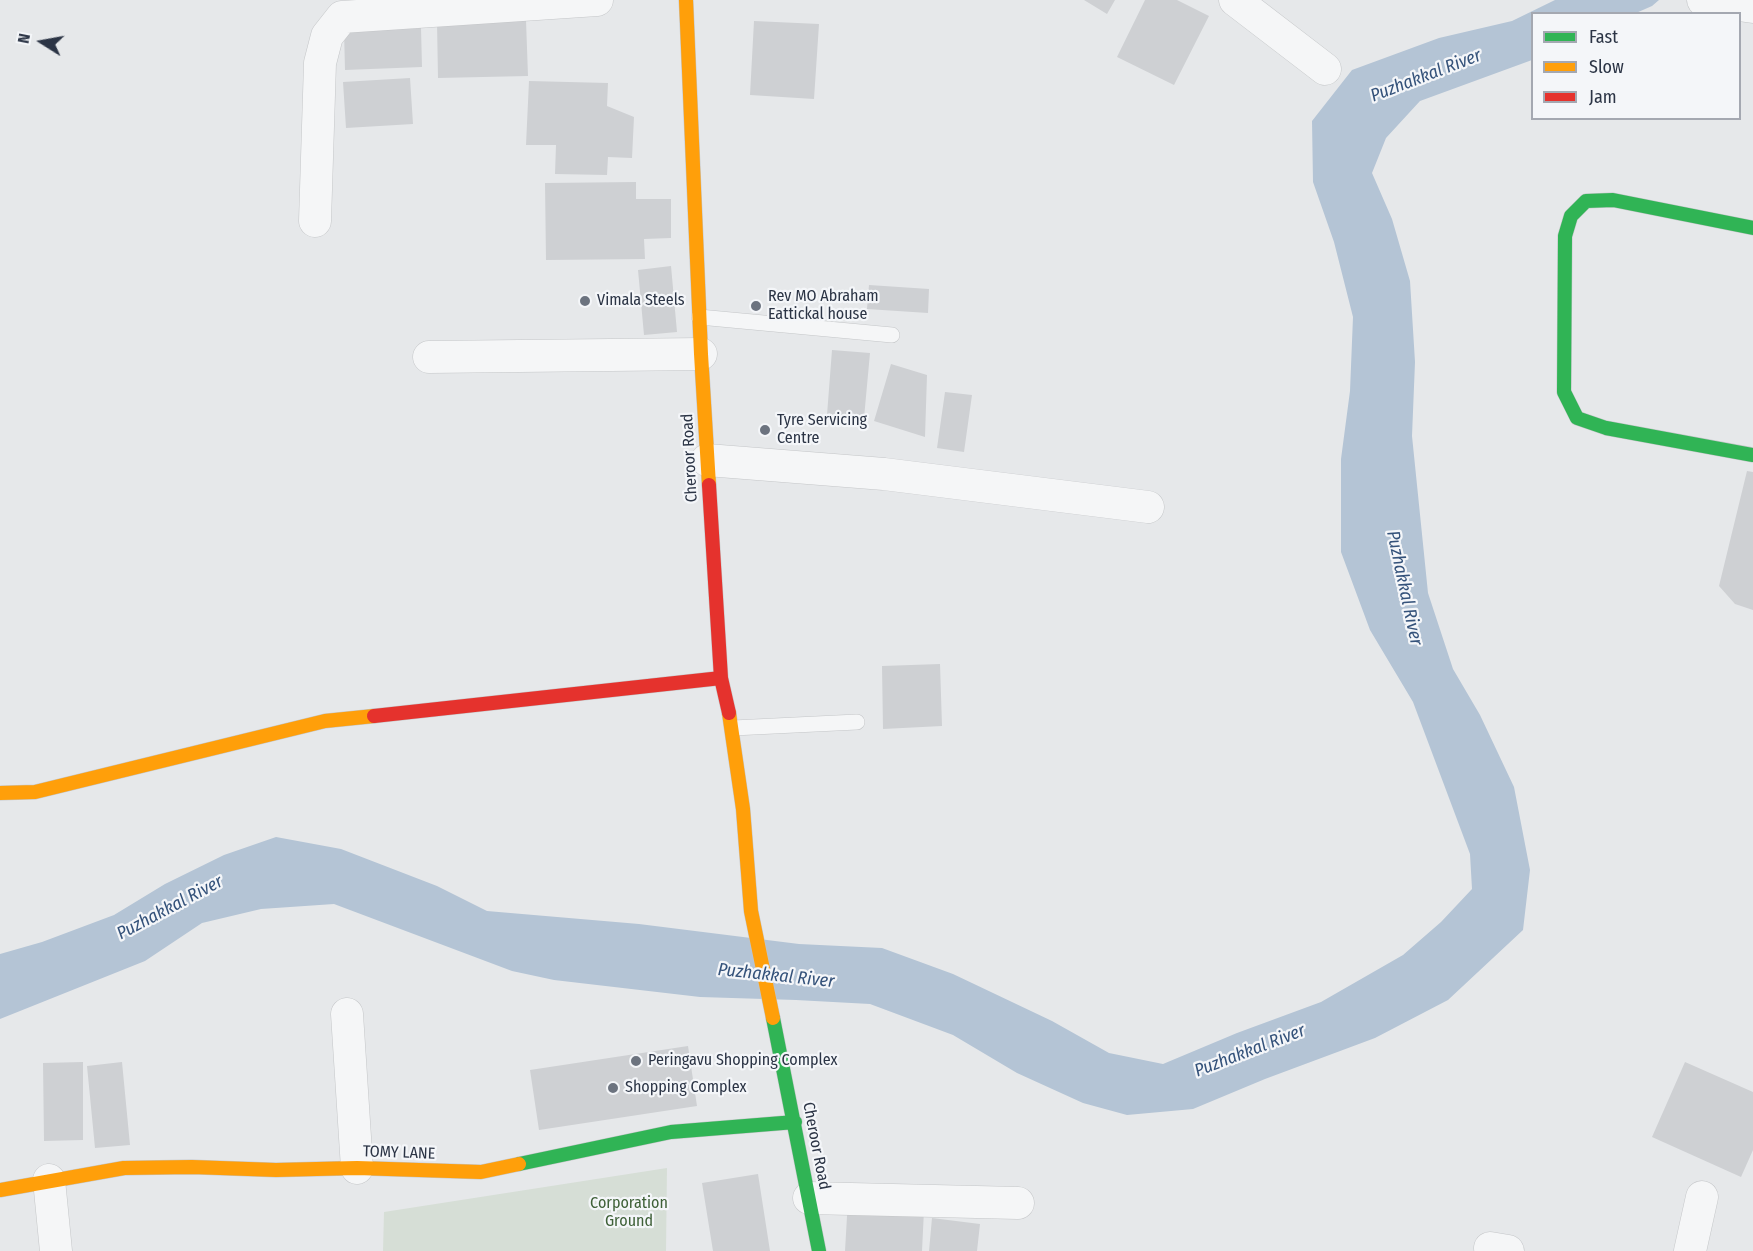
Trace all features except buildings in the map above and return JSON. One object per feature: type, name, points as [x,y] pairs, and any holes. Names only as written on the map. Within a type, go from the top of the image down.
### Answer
[{"type":"street","points":[[315,221],[320,63],[327,36],[342,17],[597,0]]},
{"type":"street","name":"Cheroor Road","points":[[686,0],[700,354],[721,678],[733,728],[743,809],[751,911],[819,1251]]},
{"type":"street","points":[[1235,0],[1324,69]]},
{"type":"street","points":[[1703,0],[1753,7]]},
{"type":"street","points":[[1753,228],[1613,200],[1586,201],[1571,216],[1565,236],[1564,380],[1564,392],[1577,418],[1606,428],[1753,455]]},
{"type":"street","points":[[429,357],[700,354]]},
{"type":"street","points":[[707,460],[884,474],[1148,507]]},
{"type":"street","points":[[0,793],[34,792],[325,721],[721,678]]},
{"type":"street","points":[[347,1014],[357,1168]]},
{"type":"street","name":"TOMY LANE","points":[[0,1190],[124,1168],[357,1168],[481,1172],[671,1132],[795,1122]]},
{"type":"street","points":[[49,1180],[56,1251]]},
{"type":"street","points":[[1690,1251],[1702,1197]]},
{"type":"street","points":[[809,1198],[1018,1203]]},
{"type":"lane","points":[[699,317],[892,335]]},
{"type":"lane","points":[[733,728],[857,722]]},
{"type":"green space","name":"Corporation Ground","points":[[667,1168],[666,1251],[383,1251],[384,1212]]},
{"type":"water","name":"Puzhakkal River","points":[[1555,0],[1659,0],[1638,12],[1531,12],[1531,60],[1420,101],[1386,138],[1372,173],[1392,219],[1410,281],[1415,362],[1412,436],[1428,593],[1453,669],[1480,715],[1514,787],[1530,870],[1523,930],[1448,1000],[1375,1038],[1193,1109],[1127,1115],[1083,1103],[1017,1073],[953,1035],[870,1004],[700,997],[554,980],[512,971],[334,904],[261,909],[202,923],[145,961],[0,1019],[0,954],[42,942],[114,915],[165,884],[224,855],[276,837],[341,849],[437,886],[487,911],[639,924],[799,944],[882,948],[953,974],[1052,1021],[1109,1053],[1163,1064],[1237,1033],[1321,1002],[1403,955],[1441,922],[1472,889],[1470,854],[1413,702],[1370,630],[1341,552],[1341,459],[1350,391],[1353,317],[1334,242],[1313,182],[1312,121],[1352,70],[1439,38],[1512,21]]},
{"type":"traffic: fast","points":[[1753,228],[1613,200],[1586,201],[1571,216],[1565,236],[1564,392],[1577,418],[1606,428],[1753,455]]},
{"type":"traffic: fast","points":[[773,1018],[819,1251]]},
{"type":"traffic: fast","points":[[519,1164],[671,1132],[795,1122]]},
{"type":"traffic: slow","points":[[686,0],[709,485]]},
{"type":"traffic: slow","points":[[729,713],[743,809],[751,911],[773,1018]]},
{"type":"traffic: slow","points":[[0,793],[35,792],[325,721],[374,716]]},
{"type":"traffic: slow","points":[[0,1190],[124,1168],[192,1167],[276,1170],[357,1168],[481,1172],[519,1164]]},
{"type":"traffic: jam","points":[[709,485],[721,678],[729,713]]},
{"type":"traffic: jam","points":[[374,716],[721,678]]},
{"type":"place","name":"Vimala Steels","points":[[585,301]]},
{"type":"place","name":"Rev MO Abraham Eattickal house","points":[[756,306]]},
{"type":"place","name":"Tyre Servicing Centre","points":[[765,430]]},
{"type":"place","name":"Peringavu Shopping Complex","points":[[636,1061]]},
{"type":"place","name":"Shopping Complex","points":[[613,1088]]}]
